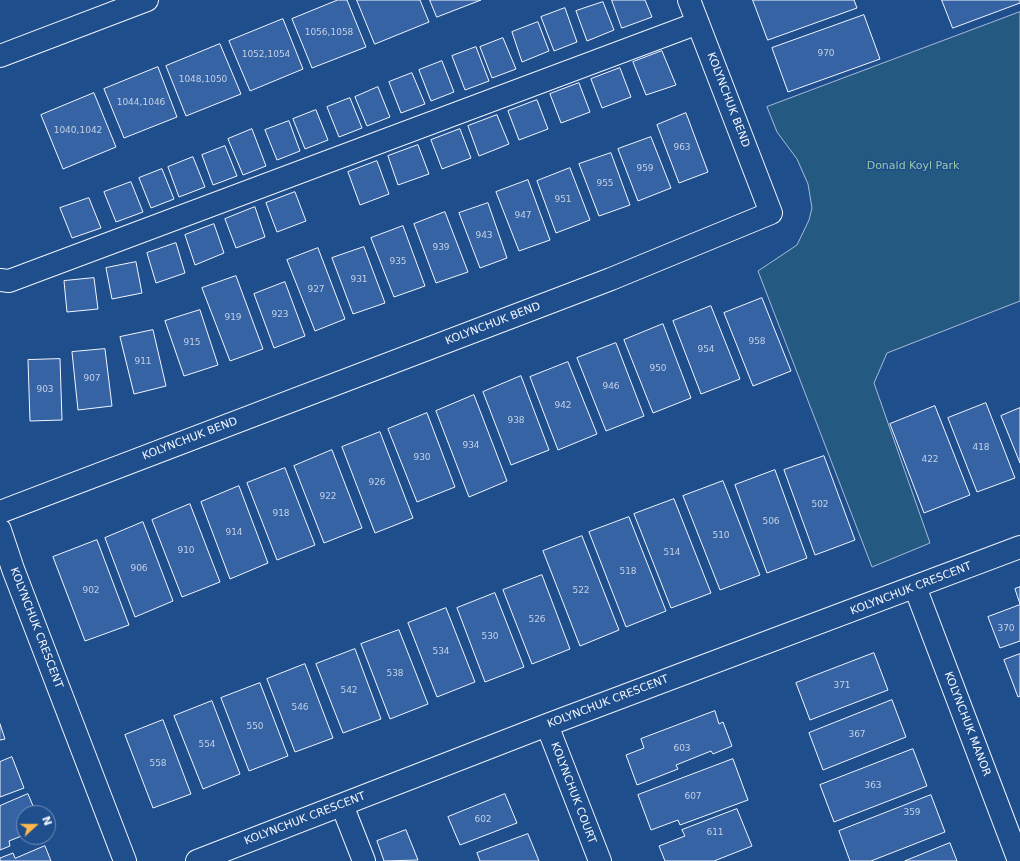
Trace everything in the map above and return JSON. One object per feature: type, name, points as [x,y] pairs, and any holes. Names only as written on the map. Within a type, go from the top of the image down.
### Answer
[{"type":"street","points":[[0,56],[147,0]]},
{"type":"street","name":"KOLYNCHUK BEND","points":[[0,512],[604,282],[771,213],[689,0]]},
{"type":"street","points":[[0,280],[9,281],[698,23]]},
{"type":"street","name":"KOLYNCHUK CRESCENT","points":[[0,530],[13,569],[125,861]]},
{"type":"street","name":"KOLYNCHUK CRESCENT","points":[[197,861],[547,725],[1020,547]]},
{"type":"street","name":"KOLYNCHUK MANOR","points":[[915,587],[1019,861]]},
{"type":"street","name":"KOLYNCHUK COURT","points":[[547,725],[600,861]]},
{"type":"street","points":[[342,804],[364,861]]},
{"type":"green space","name":"Donald Koyl Park","points":[[1020,12],[1020,301],[887,353],[874,383],[930,543],[872,567],[758,271],[797,245],[809,220],[812,208],[808,184],[797,159],[777,132],[767,107]]},
{"type":"building","points":[[338,0],[347,0],[366,47],[312,68],[292,19]]},
{"type":"building","points":[[357,0],[420,0],[429,22],[375,44]]},
{"type":"building","points":[[430,0],[481,0],[437,17]]},
{"type":"building","points":[[612,0],[645,0],[652,17],[622,28]]},
{"type":"building","points":[[753,0],[854,0],[857,8],[768,40]]},
{"type":"building","points":[[942,0],[1020,0],[1020,3],[953,28]]},
{"type":"building","points":[[603,2],[614,30],[587,41],[576,11]]},
{"type":"building","points":[[565,8],[577,42],[554,51],[541,17]]},
{"type":"building","points":[[864,15],[880,59],[788,92],[772,48]]},
{"type":"building","points":[[283,19],[303,69],[250,91],[229,41]]},
{"type":"building","points":[[538,22],[549,51],[522,62],[512,32]]},
{"type":"building","points":[[503,38],[516,69],[492,78],[480,47]]},
{"type":"building","points":[[220,44],[241,94],[186,116],[166,66]]},
{"type":"building","points":[[476,47],[489,81],[465,90],[452,56]]},
{"type":"building","points":[[662,51],[676,85],[646,95],[633,62]]},
{"type":"building","points":[[442,61],[454,92],[431,101],[419,70]]},
{"type":"building","points":[[158,67],[177,117],[124,138],[104,89]]},
{"type":"building","points":[[620,68],[631,97],[602,108],[591,79]]},
{"type":"building","points":[[412,73],[425,104],[401,113],[389,82]]},
{"type":"building","points":[[579,83],[590,112],[561,123],[550,94]]},
{"type":"building","points":[[378,87],[390,117],[367,126],[355,97]]},
{"type":"building","points":[[94,93],[116,147],[63,169],[41,115]]},
{"type":"building","points":[[350,98],[362,128],[339,137],[327,107]]},
{"type":"building","points":[[537,100],[548,129],[519,140],[508,111]]},
{"type":"building","points":[[316,110],[328,140],[305,149],[293,119]]},
{"type":"building","points":[[686,113],[708,172],[679,183],[657,125]]},
{"type":"building","points":[[497,115],[509,144],[479,156],[468,126]]},
{"type":"building","points":[[289,121],[300,151],[277,160],[265,130]]},
{"type":"building","points":[[252,129],[266,166],[243,175],[228,139]]},
{"type":"building","points":[[460,129],[471,158],[442,169],[431,140]]},
{"type":"building","points":[[651,137],[671,188],[638,201],[618,149]]},
{"type":"building","points":[[418,145],[429,174],[398,185],[388,156]]},
{"type":"building","points":[[225,146],[237,176],[213,185],[202,155]]},
{"type":"building","points":[[611,153],[630,205],[599,216],[579,164]]},
{"type":"building","points":[[193,157],[205,187],[179,197],[168,167]]},
{"type":"building","points":[[377,161],[389,194],[360,205],[348,172]]},
{"type":"building","points":[[570,168],[590,220],[556,233],[537,181]]},
{"type":"building","points":[[162,169],[174,199],[151,208],[139,178]]},
{"type":"building","points":[[528,180],[550,240],[519,251],[496,192]]},
{"type":"building","points":[[131,182],[143,212],[116,222],[104,192]]},
{"type":"building","points":[[295,192],[306,221],[277,232],[266,203]]},
{"type":"building","points":[[89,198],[101,228],[72,238],[60,208]]},
{"type":"building","points":[[488,203],[507,258],[480,268],[459,213]]},
{"type":"building","points":[[255,207],[265,237],[236,248],[225,219]]},
{"type":"building","points":[[445,212],[468,272],[436,283],[414,224]]},
{"type":"building","points":[[214,224],[224,253],[195,265],[185,235]]},
{"type":"building","points":[[403,226],[425,286],[394,297],[371,238]]},
{"type":"building","points":[[176,243],[185,273],[156,283],[147,253]]},
{"type":"building","points":[[364,247],[385,303],[353,314],[332,258]]},
{"type":"building","points":[[318,248],[345,319],[315,331],[287,260]]},
{"type":"building","points":[[136,262],[142,293],[112,299],[106,268]]},
{"type":"building","points":[[236,276],[263,349],[230,361],[202,288]]},
{"type":"building","points":[[94,278],[98,309],[67,312],[64,281]]},
{"type":"building","points":[[285,282],[305,336],[274,348],[254,294]]},
{"type":"building","points":[[762,298],[791,371],[753,386],[724,313]]},
{"type":"building","points":[[711,306],[740,379],[701,394],[673,321]]},
{"type":"building","points":[[200,310],[218,365],[184,376],[165,321]]},
{"type":"building","points":[[663,324],[691,398],[653,413],[624,340]]},
{"type":"building","points":[[153,330],[166,386],[134,394],[120,337]]},
{"type":"building","points":[[616,343],[644,416],[606,431],[577,358]]},
{"type":"building","points":[[105,349],[112,406],[78,410],[72,352]]},
{"type":"building","points":[[60,359],[62,420],[30,421],[28,360]]},
{"type":"building","points":[[568,362],[597,434],[558,450],[530,377]]},
{"type":"building","points":[[521,376],[549,450],[511,465],[483,392]]},
{"type":"building","points":[[474,395],[507,481],[469,497],[436,411]]},
{"type":"building","points":[[986,403],[1015,478],[977,492],[948,418]]},
{"type":"building","points":[[935,406],[970,495],[924,513],[890,424]]},
{"type":"building","points":[[1020,408],[1020,463],[1001,416]]},
{"type":"building","points":[[427,413],[455,487],[417,502],[388,429]]},
{"type":"building","points":[[380,432],[413,518],[375,533],[342,447]]},
{"type":"building","points":[[332,450],[362,528],[324,543],[294,466]]},
{"type":"building","points":[[824,456],[855,540],[815,555],[784,470]]},
{"type":"building","points":[[285,468],[315,545],[277,560],[247,483]]},
{"type":"building","points":[[775,470],[807,558],[767,573],[735,485]]},
{"type":"building","points":[[723,481],[760,575],[720,590],[683,496]]},
{"type":"building","points":[[239,486],[268,563],[230,579],[201,502]]},
{"type":"building","points":[[674,499],[711,593],[671,608],[634,514]]},
{"type":"building","points":[[190,504],[220,582],[182,597],[152,520]]},
{"type":"building","points":[[629,517],[666,611],[626,627],[589,532]]},
{"type":"building","points":[[143,522],[173,601],[135,617],[105,538]]},
{"type":"building","points":[[582,536],[619,630],[580,646],[543,551]]},
{"type":"building","points":[[97,540],[129,625],[85,641],[53,557]]},
{"type":"building","points":[[542,575],[570,649],[532,664],[503,590]]},
{"type":"building","points":[[1020,587],[1020,604],[1015,589]]},
{"type":"building","points":[[495,593],[524,667],[485,682],[457,608]]},
{"type":"building","points":[[1020,605],[1020,641],[1000,648],[988,617]]},
{"type":"building","points":[[446,608],[475,682],[437,697],[408,623]]},
{"type":"building","points":[[399,630],[428,704],[390,719],[361,644]]},
{"type":"building","points":[[355,649],[381,719],[343,733],[316,664]]},
{"type":"building","points":[[874,653],[888,690],[810,720],[796,683]]},
{"type":"building","points":[[1020,654],[1020,696],[1018,697],[1004,660]]},
{"type":"building","points":[[305,664],[333,738],[295,752],[267,679]]},
{"type":"building","points":[[260,683],[288,756],[249,771],[221,698]]},
{"type":"building","points":[[892,700],[906,737],[823,770],[809,733]]},
{"type":"building","points":[[212,701],[240,774],[203,789],[174,716]]},
{"type":"building","points":[[715,711],[719,724],[723,722],[732,746],[713,754],[711,751],[676,765],[678,769],[637,785],[626,755],[644,748],[641,739]]},
{"type":"building","points":[[163,720],[191,794],[153,808],[125,735]]},
{"type":"building","points":[[0,724],[5,739],[0,740]]},
{"type":"building","points":[[913,749],[927,786],[834,822],[820,785]]},
{"type":"building","points":[[12,757],[24,788],[0,797],[0,762]]},
{"type":"building","points":[[733,759],[748,800],[680,825],[678,820],[651,830],[638,795]]},
{"type":"building","points":[[28,794],[33,805],[16,805],[16,838],[9,841],[10,846],[0,850],[0,806]]},
{"type":"building","points":[[505,794],[517,823],[460,845],[448,817]]},
{"type":"building","points":[[931,795],[945,832],[871,861],[850,861],[839,831]]},
{"type":"building","points":[[737,809],[752,846],[714,861],[665,861],[659,846],[685,836],[682,830]]},
{"type":"building","points":[[406,830],[418,860],[384,861],[377,841]]},
{"type":"building","points":[[528,834],[539,861],[480,861],[477,853]]},
{"type":"building","points":[[950,843],[957,861],[905,861]]},
{"type":"building","points":[[45,846],[51,861],[0,861],[0,858],[13,853],[15,858]]}]
